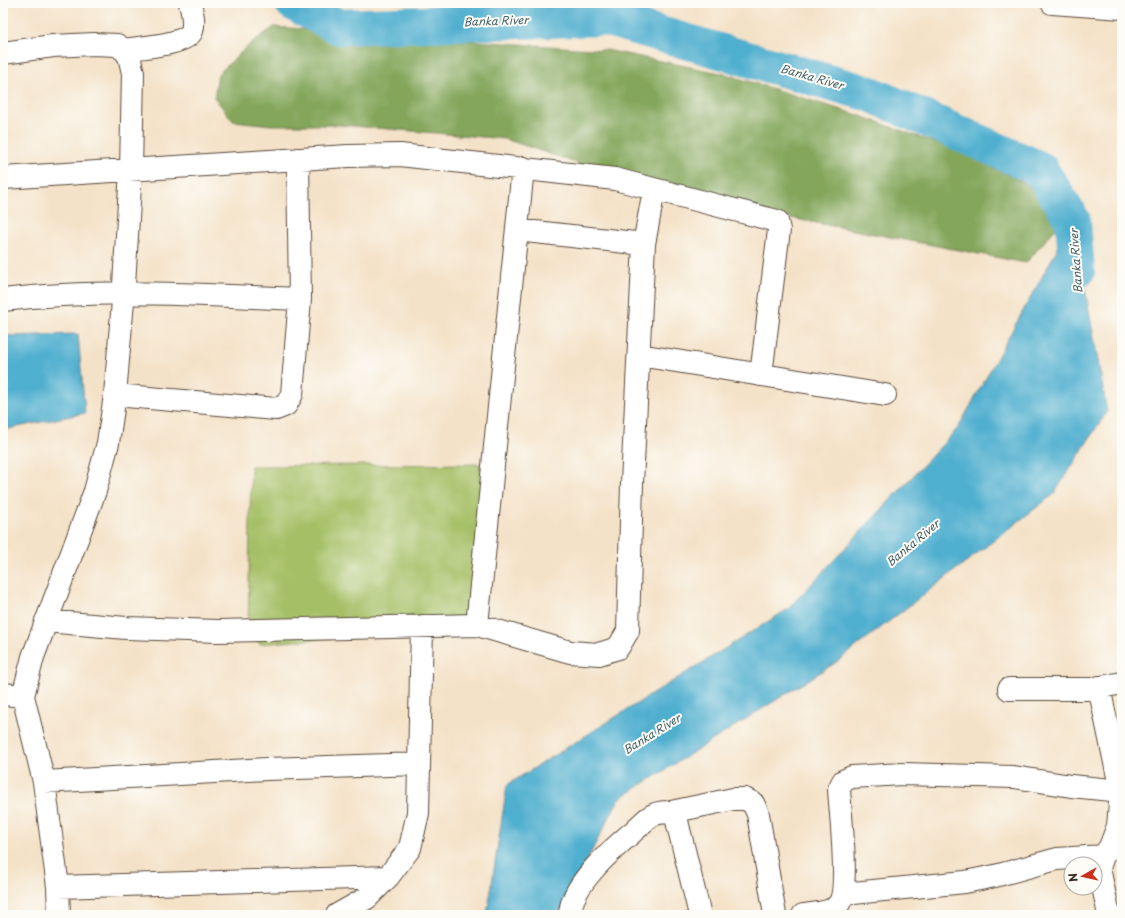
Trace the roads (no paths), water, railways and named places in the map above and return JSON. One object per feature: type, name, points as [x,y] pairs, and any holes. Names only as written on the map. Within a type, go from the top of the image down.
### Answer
[{"type":"street","points":[[124,50],[176,42],[186,38],[191,32],[194,21],[190,3]]},
{"type":"street","points":[[1052,3],[1122,8]]},
{"type":"street","points":[[3,53],[53,46],[94,44],[116,45],[124,50],[129,56],[133,72],[131,170],[124,292],[115,395],[108,443],[95,491],[33,658],[13,695],[44,782],[58,887],[59,915]]},
{"type":"street","points":[[3,178],[298,159],[400,155],[615,179],[728,210],[766,217],[777,221],[779,230],[761,375]]},
{"type":"street","points":[[115,395],[276,409],[286,405],[292,394],[300,299],[298,159]]},
{"type":"street","points":[[477,625],[523,168]]},
{"type":"street","points":[[46,621],[126,628],[218,631],[477,625],[570,652],[599,654],[618,648],[628,631],[632,483],[644,244],[654,190]]},
{"type":"street","points":[[517,230],[644,244]]},
{"type":"street","points":[[3,300],[38,296],[124,292],[300,299]]},
{"type":"street","points":[[639,355],[884,395]]},
{"type":"street","points":[[337,915],[367,898],[388,877],[410,848],[418,813],[422,626]]},
{"type":"street","points":[[1009,689],[1090,689],[1122,683]]},
{"type":"street","points":[[1099,687],[1121,791],[1118,826],[1110,847],[1103,856]]},
{"type":"street","points":[[44,782],[228,771],[419,764]]},
{"type":"street","points":[[803,915],[826,912],[838,905],[843,894],[844,878],[839,789],[843,781],[852,777],[902,774],[1008,777],[1121,791]]},
{"type":"street","points":[[570,915],[572,903],[583,883],[608,854],[651,816],[661,812],[671,812],[733,799],[745,799],[753,803],[758,814],[774,915]]},
{"type":"street","points":[[671,812],[676,817],[700,915]]},
{"type":"street","points":[[843,894],[964,882],[995,876],[1063,859]]},
{"type":"street","points":[[58,887],[388,877]]},
{"type":"street","points":[[1103,884],[1109,915]]},
{"type":"water","points":[[1073,221],[1107,411],[1054,494],[835,663],[619,799],[558,915],[487,915],[507,785],[788,609],[958,428]]},
{"type":"water","points":[[78,334],[85,413],[3,430],[3,336]]},
{"type":"waterway","name":"Banka River","points":[[293,3],[339,27],[604,18],[870,94],[1040,169],[1073,221],[1077,271]]}]
